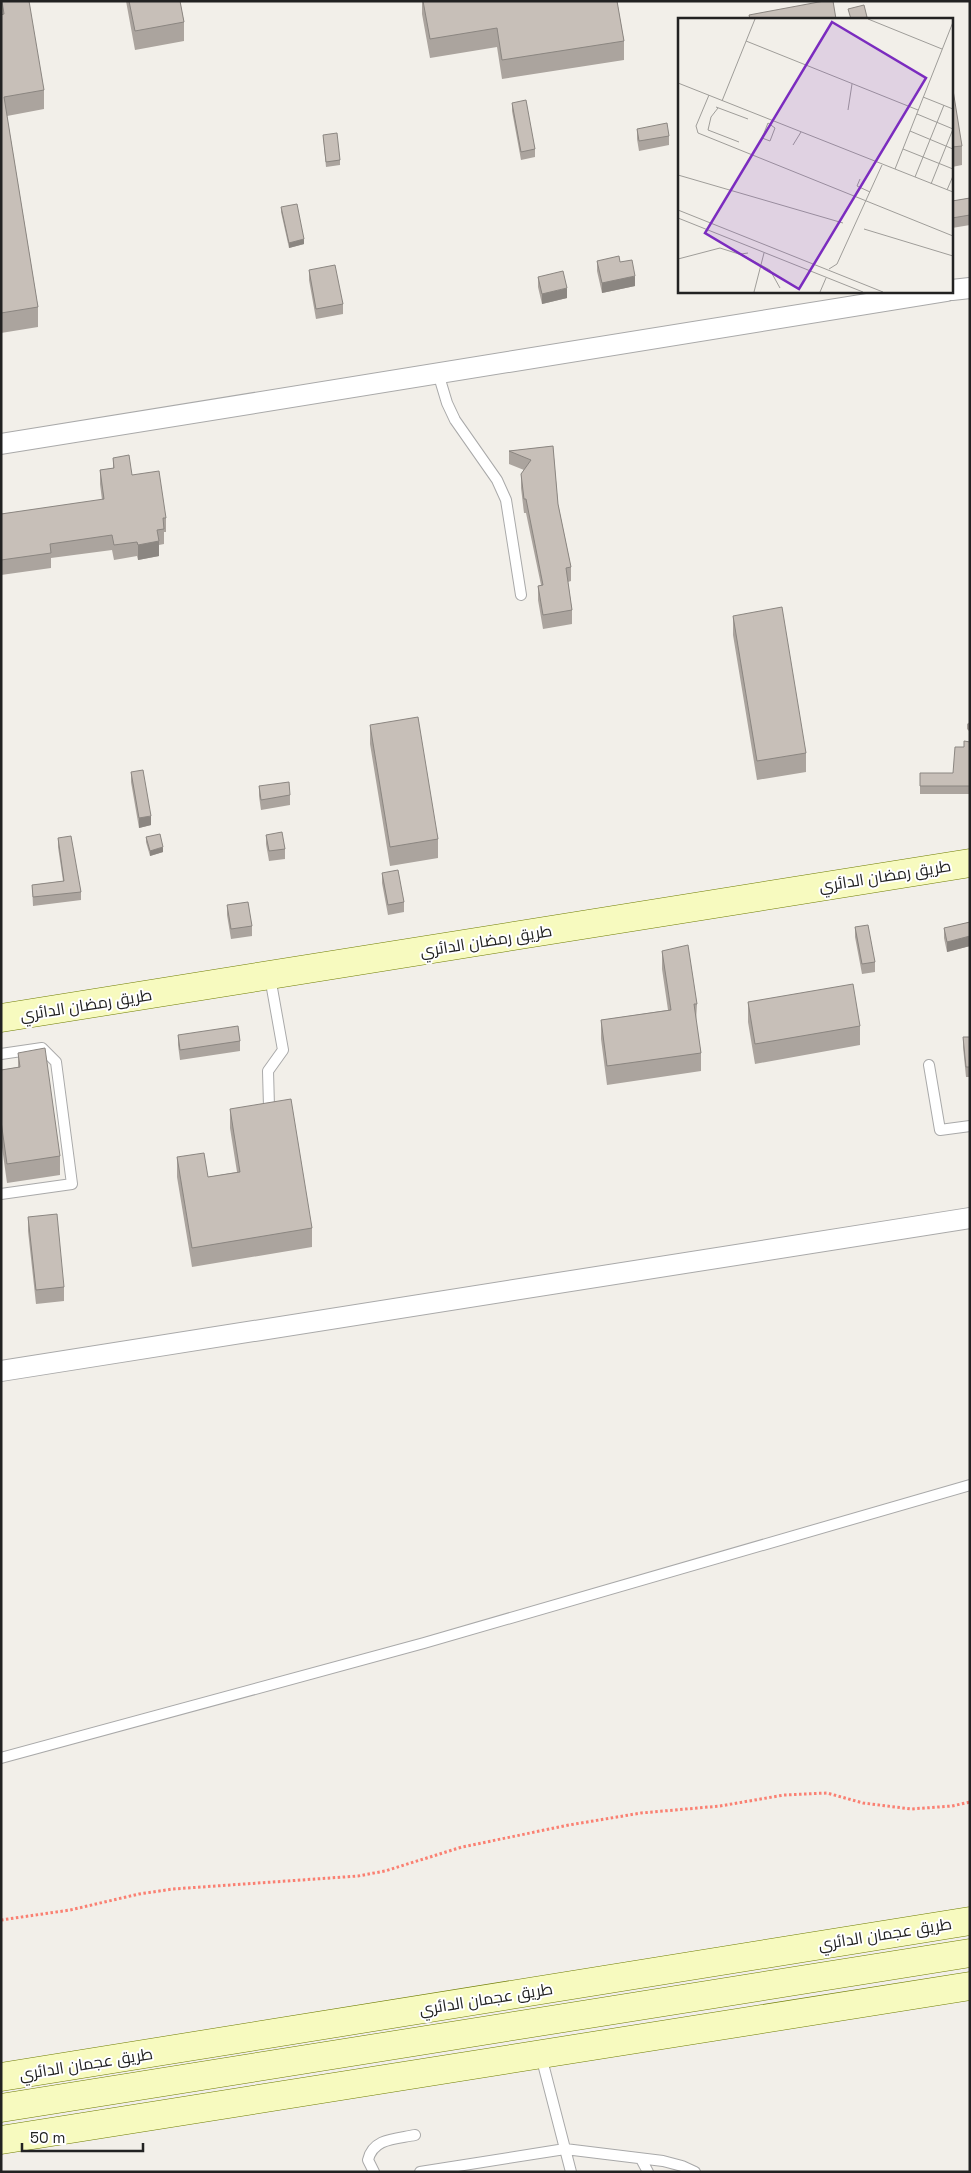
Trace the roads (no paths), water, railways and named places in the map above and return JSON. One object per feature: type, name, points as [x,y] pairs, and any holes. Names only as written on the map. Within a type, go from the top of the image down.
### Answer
[{"type":"main road","name":"طريق رمضان الدائري","points":[[1,1018],[970,863]]},
{"type":"main road","name":"طريق عجمان الدائري","points":[[1,2077],[970,1921]]},
{"type":"main road","name":"طريق عجمان الدائري","points":[[1,2108],[970,1953]]},
{"type":"main road","points":[[1,2140],[540,2056],[970,1986]]},
{"type":"street","points":[[954,290],[970,288]]},
{"type":"street","points":[[1,444],[941,292]]},
{"type":"street","points":[[1,1371],[970,1218]]},
{"type":"lane","points":[[438,374],[447,403],[455,420],[497,480],[506,500],[521,595]]},
{"type":"lane","points":[[269,1107],[268,1070],[282,1050],[270,976]]},
{"type":"lane","points":[[1,1054],[42,1048],[56,1062],[72,1184],[1,1194]]},
{"type":"lane","points":[[929,1065],[940,1130],[970,1126]]},
{"type":"lane","points":[[1,1758],[433,1640],[970,1485]]},
{"type":"lane","points":[[540,2056],[571,2172]]},
{"type":"lane","points":[[374,2172],[368,2160],[370,2151],[376,2144],[415,2135]]},
{"type":"lane","points":[[420,2172],[565,2149],[673,2163],[695,2172]]},
{"type":"lane","points":[[641,2159],[648,2172]]}]
